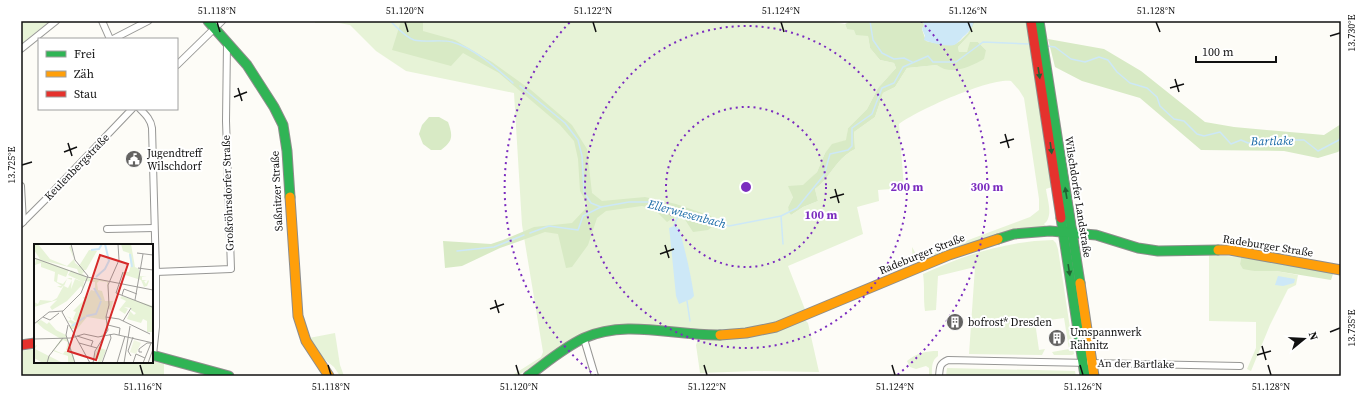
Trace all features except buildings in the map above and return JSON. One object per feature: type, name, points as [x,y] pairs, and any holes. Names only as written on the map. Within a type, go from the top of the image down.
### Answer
[{"type":"main road","name":"Saßnitzer Straße","points":[[208,21],[247,65],[274,107],[283,125],[287,151],[292,258],[298,316],[306,341],[329,376]]},
{"type":"main road","name":"Wilschdorfer Landstraße","points":[[1031,21],[1060,211],[1068,232]]},
{"type":"main road","name":"Wilschdorfer Landstraße","points":[[1039,21],[1068,232],[1088,363],[1094,376]]},
{"type":"main road","points":[[1050,231],[1060,211]]},
{"type":"main road","name":"Radeburger Straße","points":[[528,376],[584,338],[613,330],[629,329],[715,335],[755,332],[776,327],[949,255],[1014,234],[1050,231],[1096,235],[1138,248],[1158,251],[1230,250],[1341,270]]},
{"type":"main road","points":[[21,345],[34,343]]},
{"type":"main road","points":[[153,355],[229,376]]},
{"type":"main road","name":"Wilschdorfer Landstraße","points":[[1085,376],[1088,363]]},
{"type":"street","points":[[21,49],[56,21]]},
{"type":"street","points":[[102,21],[110,38]]},
{"type":"street","points":[[115,38],[148,21]]},
{"type":"street","points":[[178,64],[222,21]]},
{"type":"street","name":"Großröhrsdorfer Straße","points":[[156,272],[230,269],[226,121],[227,42]]},
{"type":"street","name":"Keulenbergstraße","points":[[22,223],[131,110]]},
{"type":"street","points":[[141,110],[148,117],[152,128],[156,272],[156,327],[153,355]]},
{"type":"street","points":[[21,186],[22,223]]},
{"type":"street","points":[[107,229],[154,228]]},
{"type":"street","points":[[584,338],[595,376]]},
{"type":"street","name":"An der Bartlake","points":[[939,376],[942,362],[948,360],[1240,366]]},
{"type":"green space","points":[[21,21],[50,21],[21,44]]},
{"type":"green space","points":[[315,21],[828,21],[845,24],[847,29],[854,29],[868,36],[870,48],[880,60],[894,63],[896,68],[878,88],[867,109],[848,128],[847,140],[832,145],[825,153],[817,172],[793,197],[788,207],[791,215],[803,207],[818,201],[815,189],[824,181],[842,159],[855,149],[854,132],[875,117],[883,93],[895,87],[907,68],[937,65],[986,50],[978,42],[967,52],[959,53],[958,47],[970,34],[975,21],[1028,21],[1051,169],[1052,187],[1046,189],[1049,217],[1044,224],[1046,226],[915,266],[913,264],[912,247],[916,254],[923,257],[1030,217],[1039,210],[1039,199],[1024,98],[1011,81],[1001,81],[987,84],[937,103],[899,124],[904,188],[878,190],[879,201],[857,207],[863,234],[788,266],[806,312],[772,325],[724,332],[620,326],[546,360],[545,358],[517,376],[511,376],[541,357],[543,352],[522,225],[514,93],[406,71],[376,51],[350,25],[339,23],[315,23]]},
{"type":"green space","points":[[401,21],[423,21],[423,31],[455,40],[492,62],[531,90],[572,125],[587,149],[592,193],[602,201],[645,197],[676,204],[711,216],[716,224],[708,230],[693,232],[684,218],[676,216],[667,222],[654,209],[642,206],[606,211],[597,218],[588,245],[572,267],[566,268],[558,234],[545,232],[500,248],[462,266],[445,268],[443,241],[491,244],[534,227],[572,223],[588,206],[580,191],[578,159],[574,141],[560,125],[499,73],[463,53],[451,66],[392,50]]},
{"type":"green space","points":[[851,21],[923,21],[924,25],[922,29],[926,41],[953,45],[960,41],[968,33],[975,21],[970,34],[958,47],[959,52],[967,52],[970,42],[978,42],[986,50],[984,59],[973,65],[954,70],[948,70],[937,65],[907,68],[895,87],[883,93],[875,117],[854,132],[855,149],[842,159],[824,181],[815,189],[818,201],[803,207],[791,215],[788,207],[793,197],[788,186],[803,185],[817,172],[825,153],[832,144],[846,140],[848,128],[867,109],[878,88],[896,68],[894,63],[880,60],[870,48],[868,36],[856,35],[854,30],[847,29],[845,24]]},
{"type":"green space","points":[[1048,39],[1104,49],[1141,71],[1205,122],[1234,127],[1324,135],[1341,124],[1341,149],[1338,152],[1318,158],[1284,151],[1201,150],[1140,98],[1082,81],[1055,67]]},
{"type":"green space","points":[[429,117],[439,117],[448,122],[451,131],[451,138],[448,144],[441,150],[431,150],[423,144],[419,134],[422,125]]},
{"type":"green space","points":[[1053,240],[1058,249],[1074,354],[1054,355],[1052,352],[1069,349],[1064,318],[1035,322],[1039,350],[1045,349],[1042,355],[969,354],[975,267],[938,276],[936,310],[925,311],[923,274],[986,250],[1019,243]]},
{"type":"green space","points":[[1209,255],[1241,257],[1240,264],[1254,271],[1276,271],[1298,275],[1296,285],[1288,289],[1270,325],[1251,371],[1247,369],[1256,348],[1256,322],[1209,321]]},
{"type":"green space","points":[[1241,257],[1333,274],[1331,280],[1276,271],[1254,271],[1243,269],[1240,264]]},
{"type":"green space","points":[[804,319],[808,323],[819,372],[756,371],[700,373],[696,345],[699,337]]},
{"type":"green space","points":[[335,333],[340,365],[344,376],[340,376],[334,367],[324,359],[309,338]]},
{"type":"green space","points":[[34,349],[34,363],[153,363],[153,361],[164,364],[164,376],[21,376],[21,351]]},
{"type":"green space","points":[[938,351],[938,356],[932,365],[932,376],[929,376],[929,368],[926,366],[916,369],[910,367],[907,361],[922,353]]},
{"type":"green space","points":[[947,368],[1075,371],[1076,376],[946,376]]},
{"type":"water","points":[[923,21],[974,21],[967,34],[956,44],[945,45],[924,40],[925,36],[922,29],[924,25]]},
{"type":"water","points":[[674,226],[679,228],[688,262],[694,296],[691,299],[679,304],[676,296],[669,228]]},
{"type":"water","points":[[1278,276],[1295,279],[1294,283],[1283,286],[1275,285]]},
{"type":"waterway","name":"Ellerwiesenbach","points":[[390,21],[411,39],[423,41],[447,41],[468,49],[484,59],[513,83]]},
{"type":"waterway","name":"Bartlake","points":[[870,21],[873,40],[882,53],[894,59],[904,58],[912,62]]},
{"type":"waterway","name":"Ellerwiesenbach","points":[[520,86],[565,123],[578,140],[582,156],[584,192],[591,203],[601,207],[629,202],[649,202],[662,210],[681,210],[729,226],[781,216],[797,208],[824,175],[830,154],[848,150],[852,146],[852,128],[872,114],[882,88],[894,83],[903,67],[928,56],[933,62],[956,62],[983,42],[1030,44]]},
{"type":"waterway","name":"Bartlake","points":[[1047,46],[1055,47],[1071,59],[1085,62],[1099,57],[1108,60],[1117,72],[1130,83],[1147,88],[1157,97],[1160,106],[1174,119],[1184,121],[1197,134],[1204,136],[1220,132],[1231,144],[1241,140],[1248,143],[1304,140],[1318,151],[1339,140],[1341,135]]},
{"type":"waterway","points":[[530,233],[549,226],[578,230],[583,216],[601,207]]},
{"type":"waterway","points":[[674,226],[677,218],[683,211]]},
{"type":"waterway","points":[[781,216],[783,244]]},
{"type":"waterway","points":[[457,251],[494,247],[524,235]]},
{"type":"waterway","points":[[687,301],[690,321]]},
{"type":"traffic: fast","points":[[208,21],[247,65],[274,107],[283,125],[287,151],[290,197]]},
{"type":"traffic: fast","points":[[1039,21],[1080,283]]},
{"type":"traffic: fast","points":[[1061,218],[1085,376]]},
{"type":"traffic: fast","points":[[998,239],[1014,234],[1050,231],[1096,235],[1138,248],[1158,251],[1218,250]]},
{"type":"traffic: fast","points":[[528,376],[569,346],[600,332],[634,329],[720,335]]},
{"type":"traffic: fast","points":[[153,355],[229,376]]},
{"type":"traffic: slow","points":[[290,197],[298,316],[306,341],[329,376]]},
{"type":"traffic: slow","points":[[720,335],[746,333],[776,327],[949,255],[998,239]]},
{"type":"traffic: slow","points":[[1218,250],[1230,250],[1341,270]]},
{"type":"traffic: slow","points":[[1080,283],[1094,376]]},
{"type":"traffic: jam","points":[[1031,21],[1061,218]]},
{"type":"traffic: jam","points":[[21,345],[34,343]]},
{"type":"place","name":"Jugendtreff Wilschdorf","points":[[134,159]]},
{"type":"place","name":"bofrost* Dresden","points":[[955,322]]},
{"type":"place","name":"Umspannwerk Rähnitz","points":[[1057,338]]}]
